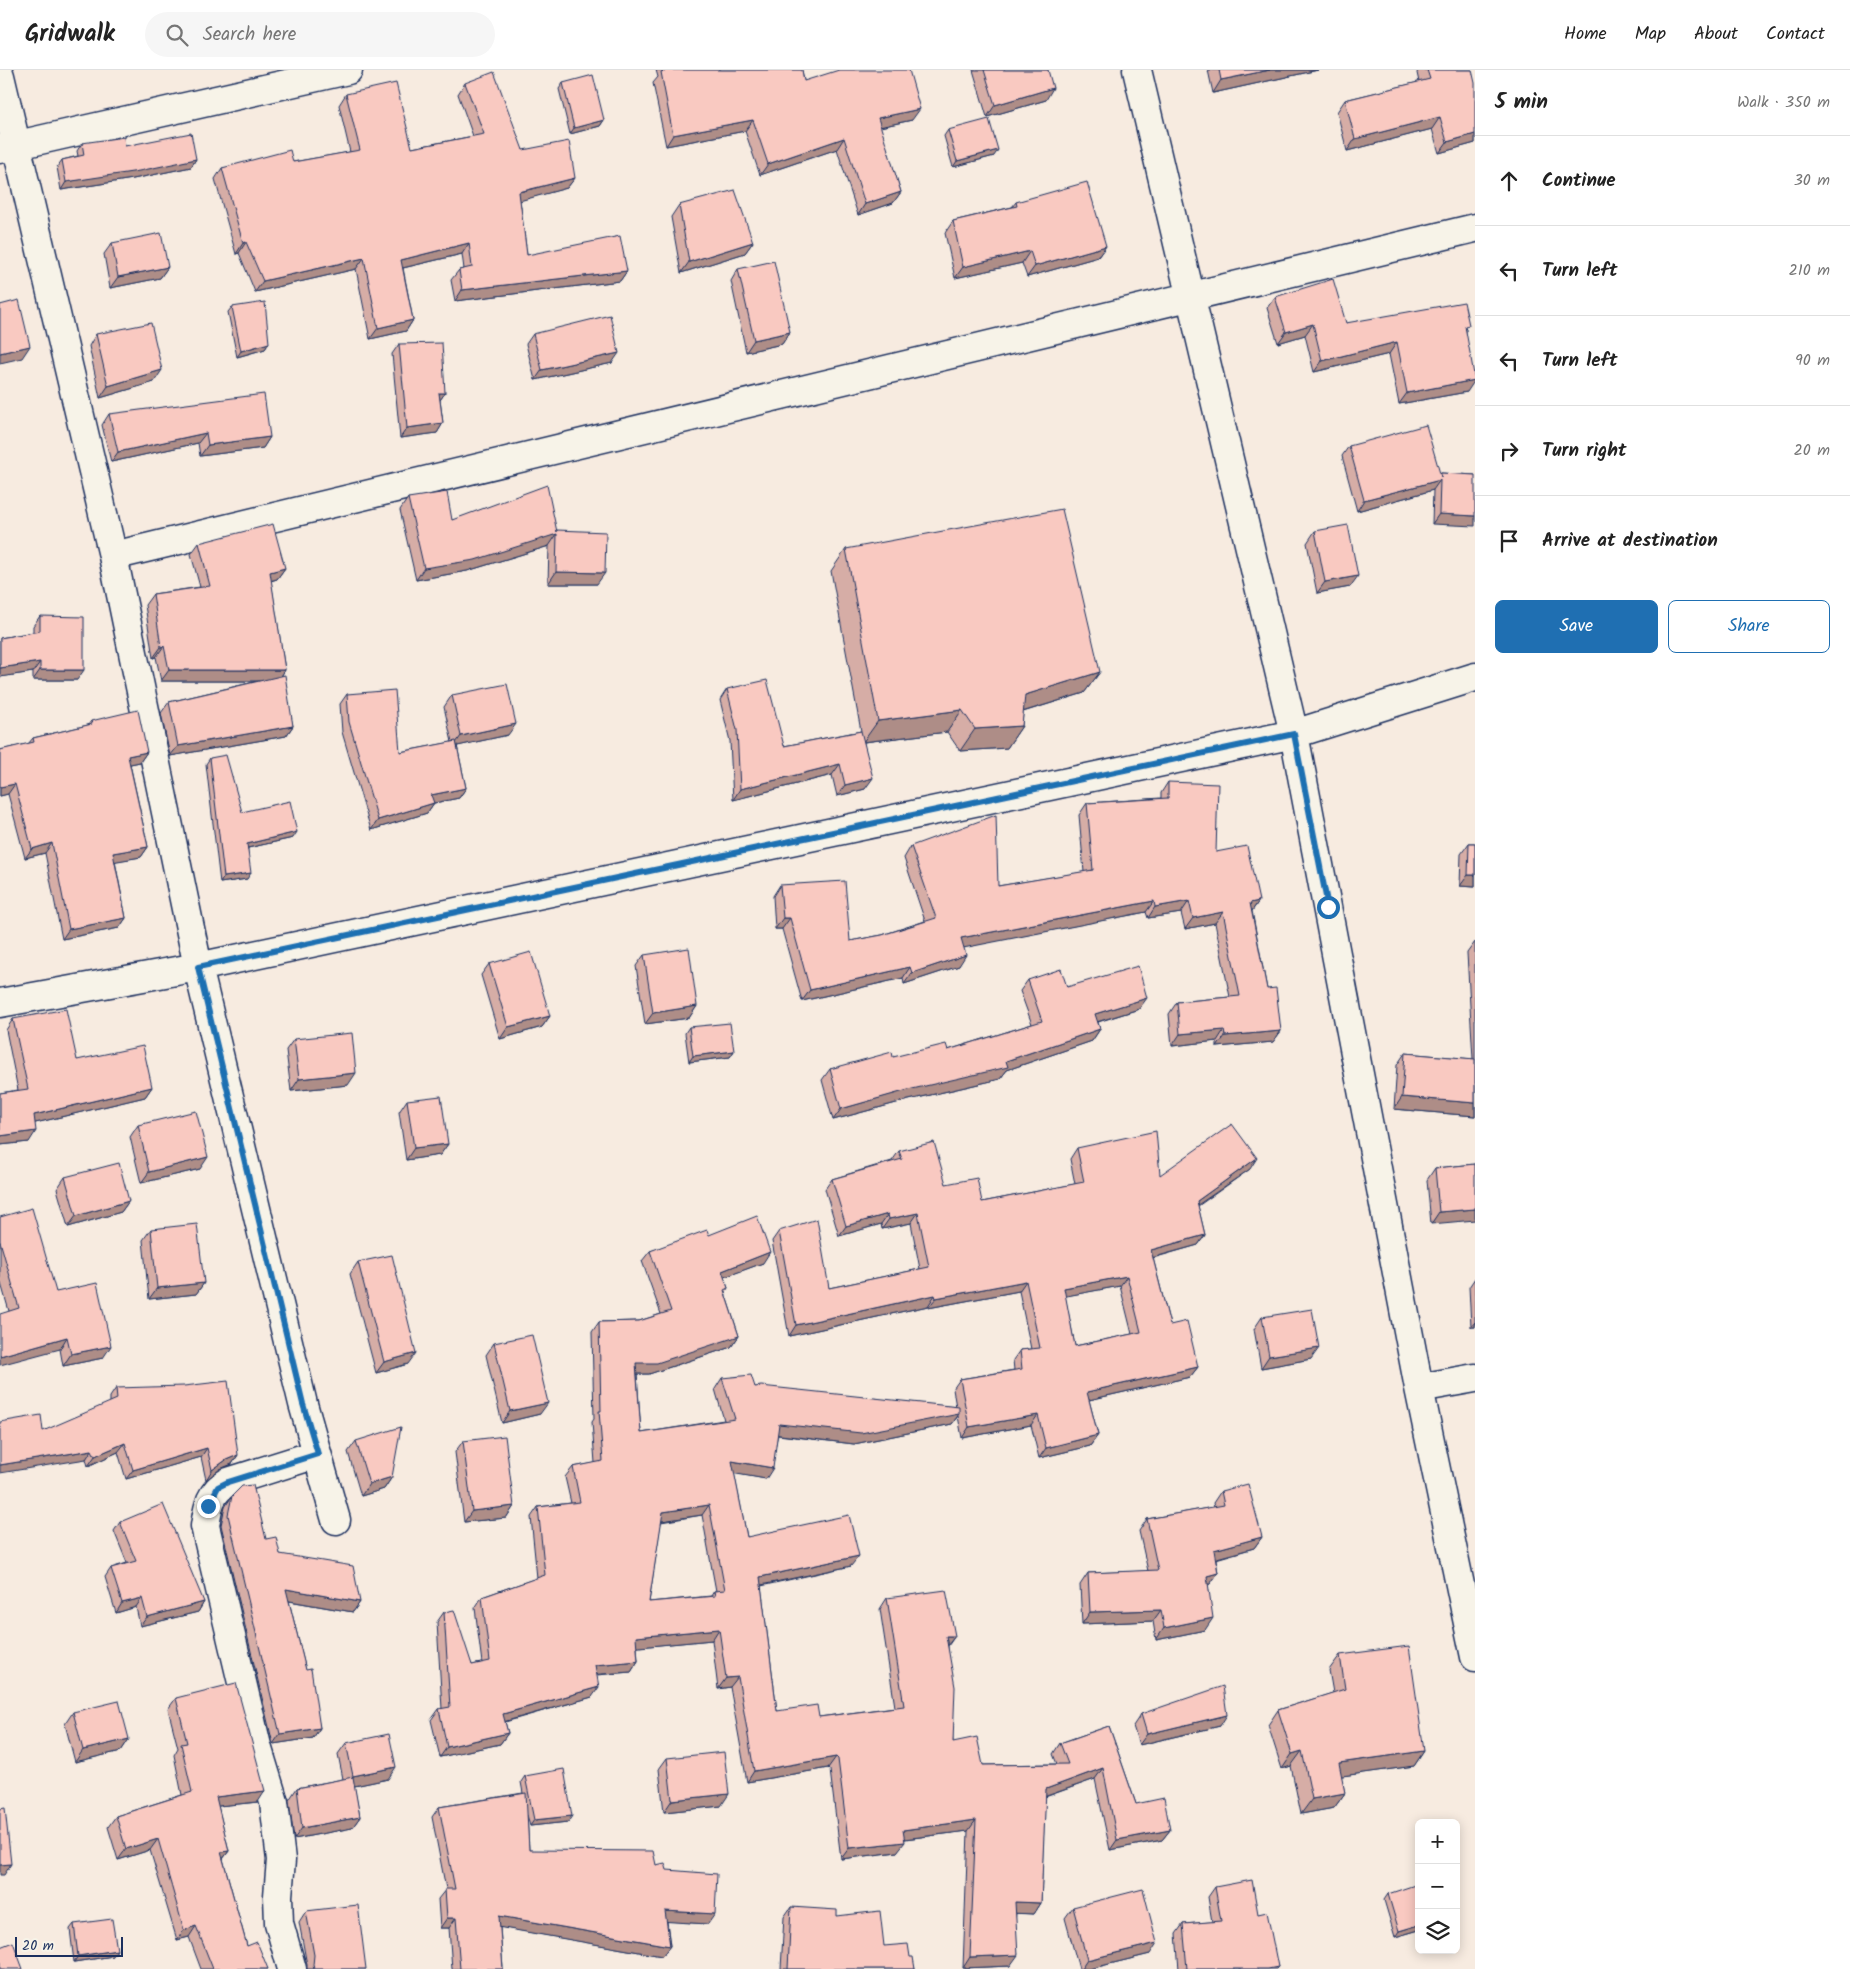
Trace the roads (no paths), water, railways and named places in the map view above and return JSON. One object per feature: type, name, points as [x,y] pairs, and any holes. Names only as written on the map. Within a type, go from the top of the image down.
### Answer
[{"type":"street","points":[[8,148],[348,70]]},
{"type":"street","points":[[1137,70],[1294,734],[1420,1388],[1475,1657]]},
{"type":"street","points":[[0,76],[8,148],[113,556],[198,967],[303,1404],[336,1520]]},
{"type":"street","points":[[113,556],[1191,298],[1475,228]]},
{"type":"street","points":[[0,1003],[198,967],[1294,734],[1475,677]]},
{"type":"street","points":[[1420,1388],[1475,1378]]},
{"type":"street","points":[[292,1969],[279,1923],[278,1896],[281,1860],[274,1802],[257,1746],[205,1526],[208,1506],[218,1487],[228,1482],[318,1454]]}]
